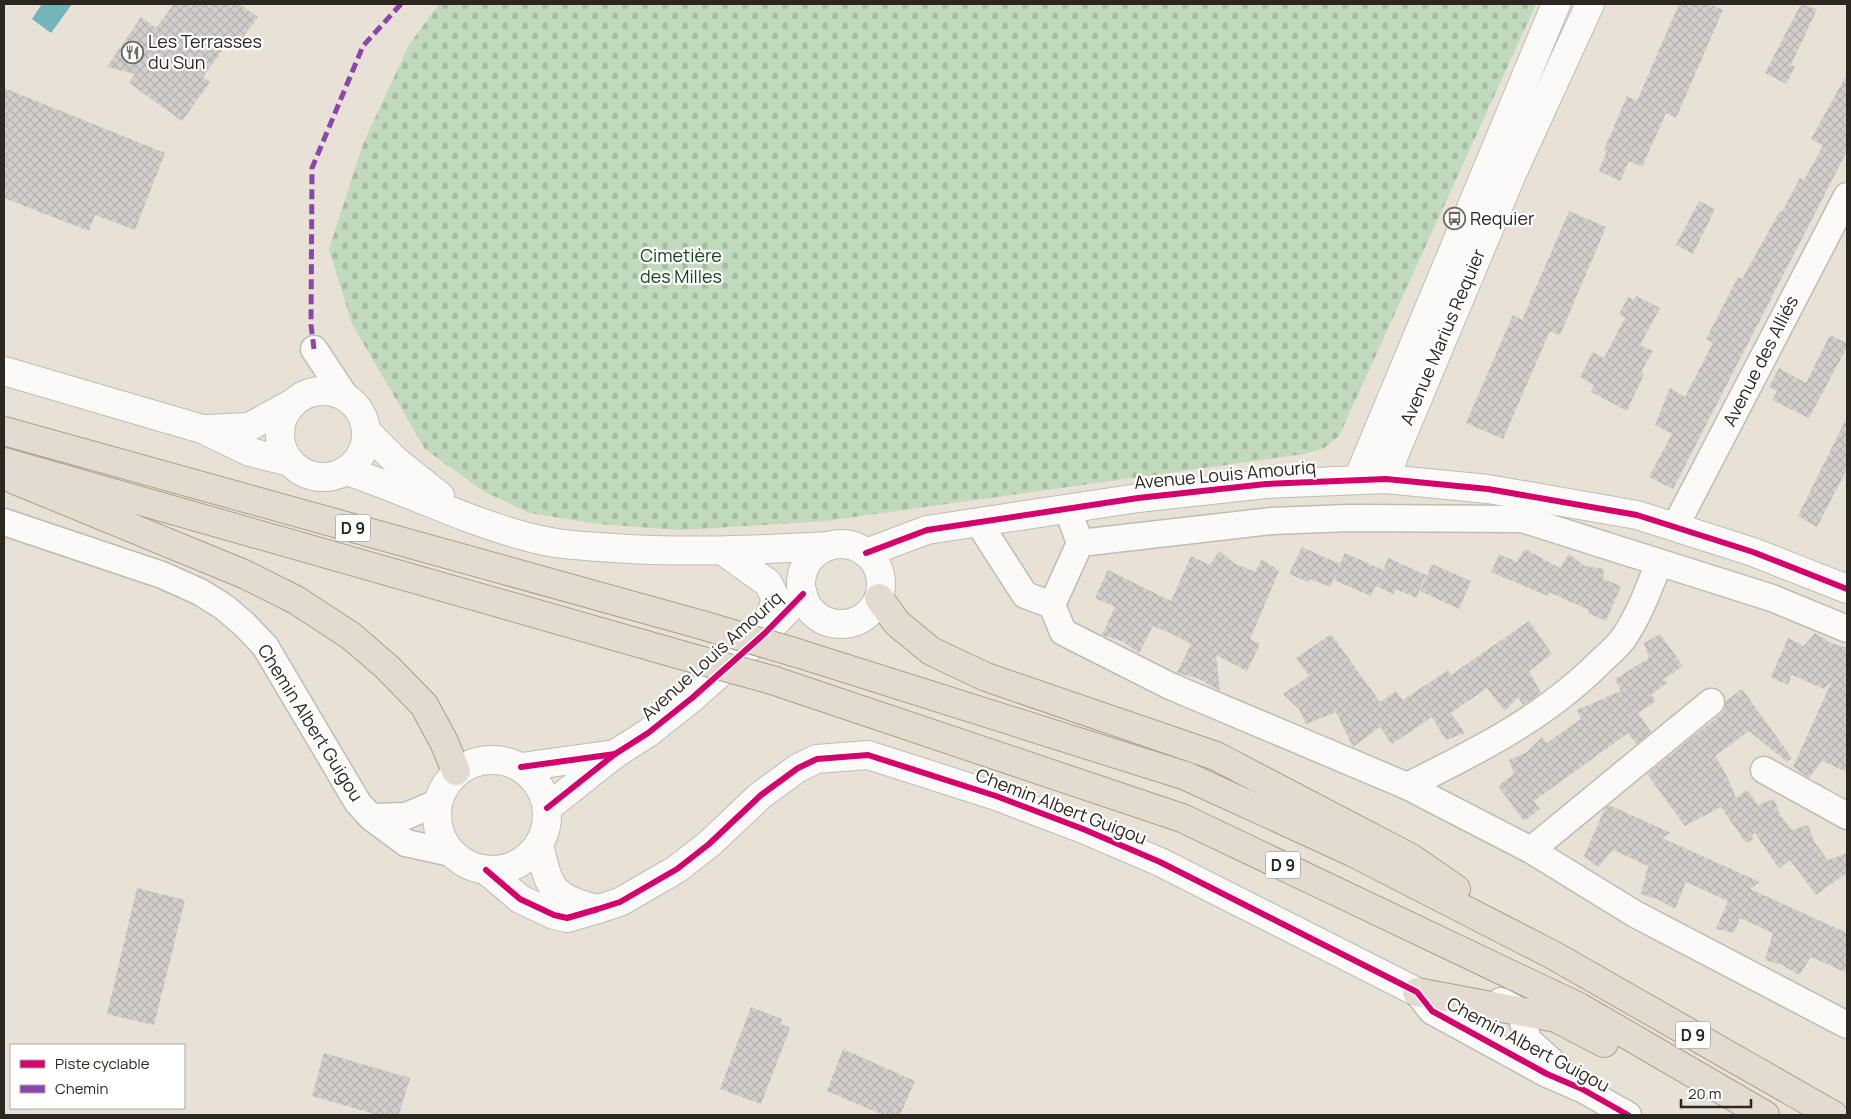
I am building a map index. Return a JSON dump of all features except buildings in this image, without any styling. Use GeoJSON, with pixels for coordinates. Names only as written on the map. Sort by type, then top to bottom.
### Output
{"type":"FeatureCollection","features":[{"type":"Feature","properties":{"kind":"highway","name":"D 9"},"geometry":{"type":"LineString","coordinates":[[4,431],[702,625],[797,653],[1186,776],[1352,852],[1553,954],[1834,1115]]}},
{"type":"Feature","properties":{"kind":"highway","name":"D 9"},"geometry":{"type":"LineString","coordinates":[[4,462],[772,680],[1182,818],[1579,1008],[1765,1115]]}},
{"type":"Feature","properties":{"kind":"highway"},"geometry":{"type":"LineString","coordinates":[[4,476],[140,534],[244,574],[296,600],[351,636],[388,667],[424,705],[444,742],[456,771]]}},
{"type":"Feature","properties":{"kind":"highway","name":"D 9"},"geometry":{"type":"LineString","coordinates":[[880,590],[897,623],[931,651],[986,677],[1216,756],[1411,858],[1553,954]]}},
{"type":"Feature","properties":{"kind":"highway"},"geometry":{"type":"LineString","coordinates":[[1405,986],[1556,1018],[1731,1115]]}},
{"type":"Feature","properties":{"kind":"street","name":"Avenue Marius Requier"},"geometry":{"type":"LineString","coordinates":[[1358,479],[1556,4]]}},
{"type":"Feature","properties":{"kind":"street","name":"Avenue Marius Requier"},"geometry":{"type":"LineString","coordinates":[[1386,479],[1394,455],[1512,174],[1590,4]]}},
{"type":"Feature","properties":{"kind":"street","name":"Avenue des Alliés"},"geometry":{"type":"LineString","coordinates":[[1675,527],[1847,196]]}},
{"type":"Feature","properties":{"kind":"street"},"geometry":{"type":"LineString","coordinates":[[293,403],[284,416],[280,432],[282,448],[290,462],[299,470],[323,478],[347,471],[362,454],[366,431],[363,417],[356,406],[345,396],[314,349],[318,391]]}},
{"type":"Feature","properties":{"kind":"street"},"geometry":{"type":"LineString","coordinates":[[4,371],[202,430],[250,452],[290,462]]}},
{"type":"Feature","properties":{"kind":"street"},"geometry":{"type":"LineString","coordinates":[[202,430],[249,427],[304,395],[318,391],[332,392],[345,396]]}},
{"type":"Feature","properties":{"kind":"street","name":"Avenue Louis Amouriq"},"geometry":{"type":"LineString","coordinates":[[366,431],[396,461],[472,519]]}},
{"type":"Feature","properties":{"kind":"street","name":"Avenue Louis Amouriq"},"geometry":{"type":"LineString","coordinates":[[347,471],[472,519],[528,537],[574,546],[650,551],[723,551],[829,546]]}},
{"type":"Feature","properties":{"kind":"street","name":"Avenue Louis Amouriq"},"geometry":{"type":"LineString","coordinates":[[866,553],[927,530],[1138,498],[1266,484],[1386,479],[1488,489],[1637,515],[1754,552],[1847,589]]}},
{"type":"Feature","properties":{"kind":"street"},"geometry":{"type":"LineString","coordinates":[[1068,510],[1080,543],[1052,605],[1063,632],[1170,686],[1408,786],[1531,850],[1635,914],[1847,1025]]}},
{"type":"Feature","properties":{"kind":"street"},"geometry":{"type":"LineString","coordinates":[[1080,543],[1272,521],[1349,518],[1522,518],[1772,598],[1847,630]]}},
{"type":"Feature","properties":{"kind":"street","name":"Chemin Albert Guigou"},"geometry":{"type":"LineString","coordinates":[[4,522],[162,576],[200,592],[224,607],[265,646],[358,803],[371,817],[406,843],[452,853]]}},
{"type":"Feature","properties":{"kind":"street"},"geometry":{"type":"LineString","coordinates":[[978,522],[1025,595],[1052,605]]}},
{"type":"Feature","properties":{"kind":"street"},"geometry":{"type":"LineString","coordinates":[[880,590],[877,566],[866,553],[848,545],[829,546],[819,551],[810,559],[804,570],[806,596],[824,620],[837,624],[850,623],[862,618],[872,609],[880,590],[927,530]]}},
{"type":"Feature","properties":{"kind":"street","name":"Avenue Louis Amouriq"},"geometry":{"type":"LineString","coordinates":[[547,808],[615,754],[648,733],[685,704],[806,596],[769,565],[723,551]]}},
{"type":"Feature","properties":{"kind":"street"},"geometry":{"type":"LineString","coordinates":[[723,551],[768,583],[776,599],[765,633]]}},
{"type":"Feature","properties":{"kind":"street"},"geometry":{"type":"LineString","coordinates":[[1408,786],[1494,743],[1553,704],[1581,681],[1625,638],[1644,602],[1659,563]]}},
{"type":"Feature","properties":{"kind":"street"},"geometry":{"type":"LineString","coordinates":[[1531,850],[1711,702]]}},
{"type":"Feature","properties":{"kind":"street","name":"Avenue Louis Amouriq"},"geometry":{"type":"LineString","coordinates":[[521,767],[615,754]]}},
{"type":"Feature","properties":{"kind":"street","name":"Chemin Albert Guigou"},"geometry":{"type":"LineString","coordinates":[[486,870],[520,899],[554,915],[567,918],[598,909],[620,902],[676,869],[709,844],[761,795],[798,768],[817,759],[868,755],[996,796],[1160,862],[1405,986],[1432,1011],[1547,1074],[1582,1089],[1628,1115]]}},
{"type":"Feature","properties":{"kind":"street"},"geometry":{"type":"LineString","coordinates":[[499,759],[521,767],[534,778],[542,792],[547,808],[547,821],[539,844],[525,859],[507,868],[486,870],[462,861],[452,853],[441,838],[436,821],[437,802],[444,785],[456,771],[477,761],[499,759]]}},
{"type":"Feature","properties":{"kind":"street"},"geometry":{"type":"LineString","coordinates":[[1764,770],[1847,816]]}},
{"type":"Feature","properties":{"kind":"street","name":"Chemin Albert Guigou"},"geometry":{"type":"LineString","coordinates":[[371,817],[406,816],[437,802]]}},
{"type":"Feature","properties":{"kind":"street"},"geometry":{"type":"LineString","coordinates":[[539,844],[547,878],[559,895],[574,904],[598,909]]}},
{"type":"Feature","properties":{"kind":"street","name":"Chemin Albert Guigou"},"geometry":{"type":"LineString","coordinates":[[1520,1011],[1528,1040],[1582,1089]]}},
{"type":"Feature","properties":{"kind":"green space","name":"Cimetière des Milles"},"geometry":{"type":"Polygon","coordinates":[[[439,4],[1536,4],[1339,436],[1324,448],[1304,454],[825,521],[681,530],[597,524],[530,513],[483,491],[425,449],[352,324],[329,249],[363,144],[409,45],[439,4]]]}},
{"type":"Feature","properties":{"kind":"water"},"geometry":{"type":"Polygon","coordinates":[[[42,4],[72,4],[51,33],[32,19],[42,4]]]}},
{"type":"Feature","properties":{"kind":"marked path"},"geometry":{"type":"LineString","coordinates":[[314,349],[311,325],[312,168],[363,46],[401,4]]}},
{"type":"Feature","properties":{"kind":"cycle path"},"geometry":{"type":"LineString","coordinates":[[866,553],[927,530],[1138,498],[1266,484],[1386,479],[1488,489],[1637,515],[1753,552],[1847,589]]}},
{"type":"Feature","properties":{"kind":"cycle path"},"geometry":{"type":"LineString","coordinates":[[547,808],[615,754],[648,733],[692,698],[765,633],[803,594]]}},
{"type":"Feature","properties":{"kind":"cycle path"},"geometry":{"type":"LineString","coordinates":[[521,767],[615,754]]}},
{"type":"Feature","properties":{"kind":"cycle path"},"geometry":{"type":"LineString","coordinates":[[486,870],[520,899],[554,915],[567,918],[598,909],[620,902],[677,869],[709,844],[761,795],[798,768],[817,759],[868,755],[996,796],[1083,829],[1160,862],[1417,992],[1432,1011],[1547,1074],[1582,1089],[1628,1115]]}},
{"type":"Feature","properties":{"kind":"place","name":"Les Terrasses du Sun"},"geometry":{"type":"Point","coordinates":[132,52]}},
{"type":"Feature","properties":{"kind":"place","name":"Requier"},"geometry":{"type":"Point","coordinates":[1454,219]}}]}
